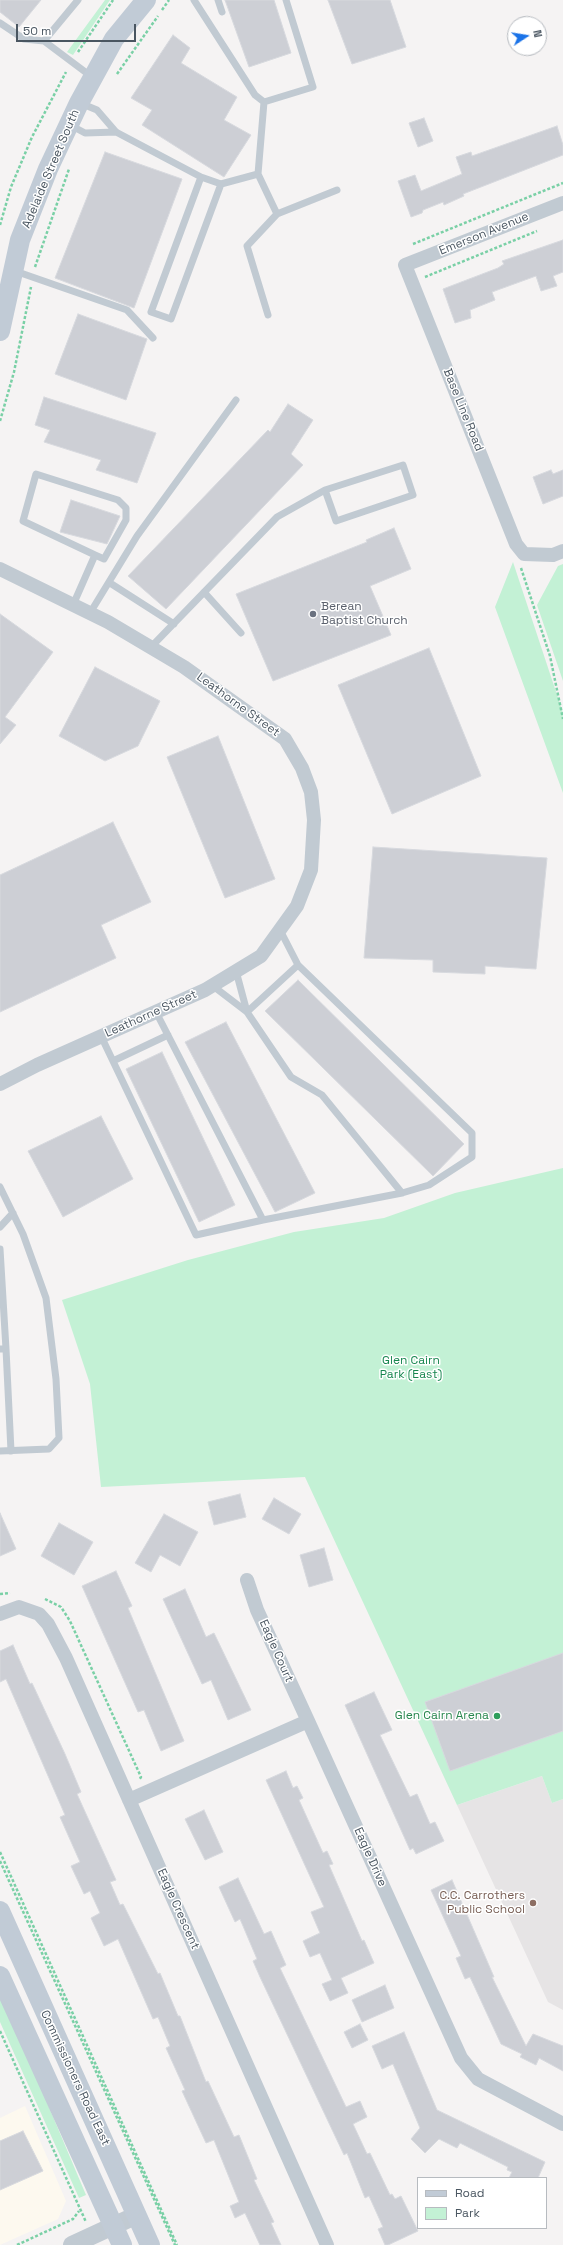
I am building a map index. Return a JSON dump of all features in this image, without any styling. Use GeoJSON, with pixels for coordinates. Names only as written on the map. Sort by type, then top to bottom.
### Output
{"type":"FeatureCollection","features":[{"type":"Feature","properties":{"kind":"main road","name":"Adelaide Street South"},"geometry":{"type":"LineString","coordinates":[[0,331],[24,274],[20,240],[48,169],[79,102],[114,39],[146,0]]}},
{"type":"Feature","properties":{"kind":"main road","name":"Commissioners Road East"},"geometry":{"type":"LineString","coordinates":[[0,1911],[150,2245]]}},
{"type":"Feature","properties":{"kind":"main road"},"geometry":{"type":"LineString","coordinates":[[0,1976],[122,2245]]}},
{"type":"Feature","properties":{"kind":"street","name":"Emerson Avenue"},"geometry":{"type":"LineString","coordinates":[[406,265],[563,203]]}},
{"type":"Feature","properties":{"kind":"street","name":"Base Line Road"},"geometry":{"type":"LineString","coordinates":[[406,265],[516,544],[524,554]]}},
{"type":"Feature","properties":{"kind":"street"},"geometry":{"type":"LineString","coordinates":[[524,554],[553,555],[563,551]]}},
{"type":"Feature","properties":{"kind":"street","name":"Leathorne Street"},"geometry":{"type":"LineString","coordinates":[[0,569],[73,605],[151,647],[184,667],[286,739],[302,768],[311,792],[314,820],[311,870],[297,906],[261,956],[212,986],[37,1065],[0,1084]]}},
{"type":"Feature","properties":{"kind":"street","name":"Eagle Court"},"geometry":{"type":"LineString","coordinates":[[247,1580],[257,1610],[308,1721]]}},
{"type":"Feature","properties":{"kind":"street","name":"Eagle Crescent"},"geometry":{"type":"LineString","coordinates":[[0,1614],[19,1607],[39,1614],[48,1624],[66,1658],[327,2245]]}},
{"type":"Feature","properties":{"kind":"street"},"geometry":{"type":"LineString","coordinates":[[129,1800],[308,1721]]}},
{"type":"Feature","properties":{"kind":"street","name":"Eagle Drive"},"geometry":{"type":"LineString","coordinates":[[308,1721],[461,2058],[478,2079],[563,2124]]}},
{"type":"Feature","properties":{"kind":"street"},"geometry":{"type":"LineString","coordinates":[[72,2245],[137,2215]]}},
{"type":"Feature","properties":{"kind":"lane"},"geometry":{"type":"LineString","coordinates":[[44,41],[78,0]]}},
{"type":"Feature","properties":{"kind":"lane"},"geometry":{"type":"LineString","coordinates":[[194,0],[254,95],[264,102]]}},
{"type":"Feature","properties":{"kind":"lane"},"geometry":{"type":"LineString","coordinates":[[218,0],[222,12]]}},
{"type":"Feature","properties":{"kind":"lane"},"geometry":{"type":"LineString","coordinates":[[264,102],[313,87],[286,0]]}},
{"type":"Feature","properties":{"kind":"lane"},"geometry":{"type":"LineString","coordinates":[[0,23],[24,39],[44,41],[93,78]]}},
{"type":"Feature","properties":{"kind":"lane"},"geometry":{"type":"LineString","coordinates":[[79,102],[97,110],[116,132],[201,177],[221,184],[258,174]]}},
{"type":"Feature","properties":{"kind":"lane"},"geometry":{"type":"LineString","coordinates":[[264,102],[258,174],[277,214]]}},
{"type":"Feature","properties":{"kind":"lane"},"geometry":{"type":"LineString","coordinates":[[69,124],[85,133],[116,132]]}},
{"type":"Feature","properties":{"kind":"lane"},"geometry":{"type":"LineString","coordinates":[[201,177],[151,312],[171,319],[221,184]]}},
{"type":"Feature","properties":{"kind":"lane"},"geometry":{"type":"LineString","coordinates":[[268,315],[247,246],[277,214],[338,190]]}},
{"type":"Feature","properties":{"kind":"lane"},"geometry":{"type":"LineString","coordinates":[[24,274],[127,310],[153,338]]}},
{"type":"Feature","properties":{"kind":"lane"},"geometry":{"type":"LineString","coordinates":[[90,614],[138,536],[236,400]]}},
{"type":"Feature","properties":{"kind":"lane"},"geometry":{"type":"LineString","coordinates":[[151,647],[277,517],[325,490],[403,465],[413,495],[336,521],[325,490]]}},
{"type":"Feature","properties":{"kind":"lane"},"geometry":{"type":"LineString","coordinates":[[36,474],[118,500],[126,508],[126,520],[104,559],[95,555],[23,521],[36,474]]}},
{"type":"Feature","properties":{"kind":"lane"},"geometry":{"type":"LineString","coordinates":[[73,605],[95,555]]}},
{"type":"Feature","properties":{"kind":"lane"},"geometry":{"type":"LineString","coordinates":[[110,583],[174,624]]}},
{"type":"Feature","properties":{"kind":"lane"},"geometry":{"type":"LineString","coordinates":[[204,592],[241,633]]}},
{"type":"Feature","properties":{"kind":"lane"},"geometry":{"type":"LineString","coordinates":[[101,1036],[196,1235],[429,1185],[472,1157],[472,1132],[298,965],[280,930]]}},
{"type":"Feature","properties":{"kind":"lane"},"geometry":{"type":"LineString","coordinates":[[247,1012],[298,965]]}},
{"type":"Feature","properties":{"kind":"lane"},"geometry":{"type":"LineString","coordinates":[[236,971],[247,1012],[291,1077],[322,1095],[402,1192]]}},
{"type":"Feature","properties":{"kind":"lane"},"geometry":{"type":"LineString","coordinates":[[212,986],[247,1012]]}},
{"type":"Feature","properties":{"kind":"lane"},"geometry":{"type":"LineString","coordinates":[[156,1012],[263,1220]]}},
{"type":"Feature","properties":{"kind":"lane"},"geometry":{"type":"LineString","coordinates":[[112,1061],[168,1035]]}},
{"type":"Feature","properties":{"kind":"lane"},"geometry":{"type":"LineString","coordinates":[[0,1187],[24,1234],[46,1298],[56,1379],[59,1438],[49,1449],[0,1451]]}},
{"type":"Feature","properties":{"kind":"lane"},"geometry":{"type":"LineString","coordinates":[[0,1228],[13,1213]]}},
{"type":"Feature","properties":{"kind":"lane"},"geometry":{"type":"LineString","coordinates":[[0,1249],[3,1349],[11,1450]]}},
{"type":"Feature","properties":{"kind":"path"},"geometry":{"type":"LineString","coordinates":[[0,225],[11,187],[32,138],[72,62],[113,0]]}},
{"type":"Feature","properties":{"kind":"path"},"geometry":{"type":"LineString","coordinates":[[113,80],[169,0]]}},
{"type":"Feature","properties":{"kind":"path"},"geometry":{"type":"LineString","coordinates":[[0,421],[14,372],[24,274],[36,261],[70,166]]}},
{"type":"Feature","properties":{"kind":"path"},"geometry":{"type":"LineString","coordinates":[[413,244],[563,183]]}},
{"type":"Feature","properties":{"kind":"path"},"geometry":{"type":"LineString","coordinates":[[424,277],[541,229]]}},
{"type":"Feature","properties":{"kind":"path"},"geometry":{"type":"LineString","coordinates":[[524,554],[521,568],[550,656],[563,719]]}},
{"type":"Feature","properties":{"kind":"path"},"geometry":{"type":"LineString","coordinates":[[0,1852],[176,2245]]}},
{"type":"Feature","properties":{"kind":"path"},"geometry":{"type":"LineString","coordinates":[[0,1861],[176,2245]]}},
{"type":"Feature","properties":{"kind":"path"},"geometry":{"type":"LineString","coordinates":[[0,2031],[92,2236]]}},
{"type":"Feature","properties":{"kind":"path"},"geometry":{"type":"LineString","coordinates":[[17,2245],[73,2220],[79,2211]]}},
{"type":"Feature","properties":{"kind":"shaded area","name":"C.C. Carrothers Public School"},"geometry":{"type":"Polygon","coordinates":[[[542,1776],[552,1803],[563,1799],[563,2010],[548,2002],[457,1805],[542,1776]]]}},
{"type":"Feature","properties":{"kind":"shaded area"},"geometry":{"type":"Polygon","coordinates":[[[25,2106],[66,2201],[58,2219],[0,2245],[0,2118],[25,2106]]]}},
{"type":"Feature","properties":{"kind":"green space"},"geometry":{"type":"Polygon","coordinates":[[[105,0],[110,0],[73,55],[67,52],[105,0]]]}},
{"type":"Feature","properties":{"kind":"green space"},"geometry":{"type":"Polygon","coordinates":[[[513,562],[563,713],[563,793],[495,607],[513,562]]]}},
{"type":"Feature","properties":{"kind":"green space"},"geometry":{"type":"Polygon","coordinates":[[[563,564],[563,681],[537,605],[558,566],[563,564]]]}},
{"type":"Feature","properties":{"kind":"green space","name":"Glen Cairn Park (East)"},"geometry":{"type":"Polygon","coordinates":[[[563,1168],[563,1799],[552,1803],[542,1776],[457,1805],[305,1477],[101,1487],[90,1384],[62,1300],[188,1260],[294,1232],[384,1218],[455,1193],[563,1168]]]}},
{"type":"Feature","properties":{"kind":"green space"},"geometry":{"type":"Polygon","coordinates":[[[0,1991],[86,2195],[79,2198],[0,2022],[0,1991]]]}},
{"type":"Feature","properties":{"kind":"building"},"geometry":{"type":"Polygon","coordinates":[[[0,0],[41,0],[19,27],[0,12],[0,0]]]}},
{"type":"Feature","properties":{"kind":"building"},"geometry":{"type":"Polygon","coordinates":[[[225,0],[274,0],[291,53],[249,67],[225,0]]]}},
{"type":"Feature","properties":{"kind":"building"},"geometry":{"type":"Polygon","coordinates":[[[328,0],[390,0],[406,47],[352,64],[328,0]]]}},
{"type":"Feature","properties":{"kind":"building"},"geometry":{"type":"Polygon","coordinates":[[[173,35],[190,48],[181,63],[237,97],[224,120],[251,135],[224,177],[142,125],[152,110],[131,98],[173,35]]]}},
{"type":"Feature","properties":{"kind":"building"},"geometry":{"type":"Polygon","coordinates":[[[424,118],[433,141],[418,147],[409,123],[424,118]]]}},
{"type":"Feature","properties":{"kind":"building"},"geometry":{"type":"Polygon","coordinates":[[[557,126],[563,145],[563,155],[463,194],[464,196],[444,205],[443,202],[423,210],[422,213],[411,217],[398,181],[415,175],[421,191],[462,174],[456,157],[471,152],[472,156],[557,126]]]}},
{"type":"Feature","properties":{"kind":"building"},"geometry":{"type":"Polygon","coordinates":[[[105,152],[182,179],[134,308],[55,278],[105,152]]]}},
{"type":"Feature","properties":{"kind":"building"},"geometry":{"type":"Polygon","coordinates":[[[563,240],[563,272],[553,276],[557,286],[541,291],[536,276],[492,292],[495,300],[470,310],[471,318],[455,323],[443,289],[498,268],[504,264],[502,261],[563,240]]]}},
{"type":"Feature","properties":{"kind":"building"},"geometry":{"type":"Polygon","coordinates":[[[78,314],[147,339],[126,400],[55,374],[78,314]]]}},
{"type":"Feature","properties":{"kind":"building"},"geometry":{"type":"Polygon","coordinates":[[[44,397],[156,433],[137,483],[96,470],[101,460],[44,442],[50,430],[35,425],[44,397]]]}},
{"type":"Feature","properties":{"kind":"building"},"geometry":{"type":"Polygon","coordinates":[[[288,404],[313,420],[291,454],[303,465],[166,609],[128,576],[268,430],[270,432],[288,404]]]}},
{"type":"Feature","properties":{"kind":"building"},"geometry":{"type":"Polygon","coordinates":[[[551,470],[553,474],[563,470],[563,496],[543,504],[533,477],[551,470]]]}},
{"type":"Feature","properties":{"kind":"building"},"geometry":{"type":"Polygon","coordinates":[[[71,500],[120,516],[107,544],[60,532],[71,500]]]}},
{"type":"Feature","properties":{"kind":"building","name":"Berean Baptist Church"},"geometry":{"type":"Polygon","coordinates":[[[394,528],[411,569],[370,586],[391,635],[273,681],[236,594],[367,542],[366,540],[394,528]]]}},
{"type":"Feature","properties":{"kind":"building"},"geometry":{"type":"Polygon","coordinates":[[[0,614],[53,652],[5,717],[16,725],[0,744],[0,614]]]}},
{"type":"Feature","properties":{"kind":"building"},"geometry":{"type":"Polygon","coordinates":[[[429,648],[481,776],[392,814],[338,685],[429,648]]]}},
{"type":"Feature","properties":{"kind":"building"},"geometry":{"type":"Polygon","coordinates":[[[95,667],[160,701],[138,746],[105,761],[59,736],[95,667]]]}},
{"type":"Feature","properties":{"kind":"building"},"geometry":{"type":"Polygon","coordinates":[[[218,736],[275,879],[225,898],[167,757],[218,736]]]}},
{"type":"Feature","properties":{"kind":"building"},"geometry":{"type":"Polygon","coordinates":[[[113,822],[151,902],[101,925],[116,958],[0,1012],[0,875],[113,822]]]}},
{"type":"Feature","properties":{"kind":"building"},"geometry":{"type":"Polygon","coordinates":[[[373,847],[547,858],[536,969],[485,966],[485,974],[433,972],[433,960],[364,958],[373,847]]]}},
{"type":"Feature","properties":{"kind":"building"},"geometry":{"type":"Polygon","coordinates":[[[298,980],[464,1144],[433,1176],[265,1011],[298,980]]]}},
{"type":"Feature","properties":{"kind":"building"},"geometry":{"type":"Polygon","coordinates":[[[226,1022],[315,1193],[275,1212],[185,1042],[226,1022]]]}},
{"type":"Feature","properties":{"kind":"building"},"geometry":{"type":"Polygon","coordinates":[[[162,1052],[235,1205],[199,1222],[126,1069],[162,1052]]]}},
{"type":"Feature","properties":{"kind":"building"},"geometry":{"type":"Polygon","coordinates":[[[101,1116],[133,1179],[63,1217],[28,1151],[101,1116]]]}},
{"type":"Feature","properties":{"kind":"building"},"geometry":{"type":"Polygon","coordinates":[[[240,1494],[246,1517],[214,1525],[208,1502],[240,1494]]]}},
{"type":"Feature","properties":{"kind":"building"},"geometry":{"type":"Polygon","coordinates":[[[274,1498],[301,1514],[289,1534],[262,1519],[274,1498]]]}},
{"type":"Feature","properties":{"kind":"building"},"geometry":{"type":"Polygon","coordinates":[[[0,1513],[16,1549],[0,1556],[0,1513]]]}},
{"type":"Feature","properties":{"kind":"building"},"geometry":{"type":"Polygon","coordinates":[[[164,1514],[198,1532],[180,1566],[160,1555],[151,1572],[135,1563],[164,1514]]]}},
{"type":"Feature","properties":{"kind":"building"},"geometry":{"type":"Polygon","coordinates":[[[59,1523],[93,1542],[74,1575],[41,1556],[59,1523]]]}},
{"type":"Feature","properties":{"kind":"building"},"geometry":{"type":"Polygon","coordinates":[[[324,1548],[333,1580],[309,1587],[300,1555],[324,1548]]]}},
{"type":"Feature","properties":{"kind":"building"},"geometry":{"type":"Polygon","coordinates":[[[116,1571],[132,1606],[128,1608],[184,1741],[161,1751],[144,1710],[138,1712],[82,1586],[116,1571]]]}},
{"type":"Feature","properties":{"kind":"building"},"geometry":{"type":"Polygon","coordinates":[[[185,1589],[206,1637],[214,1633],[251,1710],[228,1720],[211,1680],[202,1684],[163,1599],[185,1589]]]}},
{"type":"Feature","properties":{"kind":"building"},"geometry":{"type":"Polygon","coordinates":[[[13,1645],[30,1684],[32,1683],[65,1754],[81,1792],[77,1794],[116,1880],[110,1882],[120,1905],[123,1904],[158,1974],[160,1973],[178,2016],[180,2016],[206,2082],[208,2081],[234,2137],[239,2135],[257,2179],[254,2180],[274,2222],[271,2223],[281,2245],[260,2245],[245,2213],[235,2218],[230,2206],[239,2202],[214,2140],[206,2143],[182,2091],[185,2090],[166,2048],[170,2046],[158,2017],[153,2019],[118,1939],[104,1946],[91,1918],[100,1913],[90,1891],[84,1894],[71,1866],[80,1862],[60,1817],[65,1815],[6,1679],[0,1682],[0,1651],[13,1645]]]}},
{"type":"Feature","properties":{"kind":"building","name":"Glen Cairn Arena"},"geometry":{"type":"Polygon","coordinates":[[[563,1653],[563,1731],[450,1771],[425,1702],[563,1653]]]}},
{"type":"Feature","properties":{"kind":"building"},"geometry":{"type":"Polygon","coordinates":[[[374,1692],[392,1730],[380,1735],[410,1797],[417,1794],[430,1824],[435,1822],[444,1841],[416,1854],[413,1848],[410,1850],[345,1705],[374,1692]]]}},
{"type":"Feature","properties":{"kind":"building"},"geometry":{"type":"Polygon","coordinates":[[[286,1771],[293,1788],[297,1786],[303,1798],[299,1800],[323,1853],[327,1851],[333,1864],[329,1865],[362,1941],[364,1940],[374,1963],[341,1978],[348,1993],[330,2001],[322,1984],[332,1980],[320,1953],[310,1957],[303,1941],[320,1933],[311,1912],[324,1907],[266,1780],[286,1771]]]}},
{"type":"Feature","properties":{"kind":"building"},"geometry":{"type":"Polygon","coordinates":[[[204,1810],[223,1852],[205,1860],[185,1819],[204,1810]]]}},
{"type":"Feature","properties":{"kind":"building"},"geometry":{"type":"Polygon","coordinates":[[[238,1878],[264,1934],[271,1931],[286,1965],[280,1968],[346,2107],[360,2101],[367,2117],[353,2124],[367,2154],[370,2153],[390,2195],[392,2194],[395,2199],[401,2196],[418,2231],[385,2245],[378,2229],[383,2227],[369,2196],[365,2198],[347,2153],[344,2155],[260,1977],[253,1961],[257,1959],[240,1919],[235,1922],[219,1887],[238,1878]]]}},
{"type":"Feature","properties":{"kind":"building"},"geometry":{"type":"Polygon","coordinates":[[[452,1880],[494,1977],[492,1977],[526,2046],[533,2034],[563,2046],[563,2071],[539,2058],[536,2065],[520,2057],[522,2054],[501,2044],[470,1977],[465,1979],[456,1958],[461,1956],[431,1890],[452,1880]]]}},
{"type":"Feature","properties":{"kind":"building"},"geometry":{"type":"Polygon","coordinates":[[[385,1985],[394,2008],[362,2022],[352,2000],[385,1985]]]}},
{"type":"Feature","properties":{"kind":"building"},"geometry":{"type":"Polygon","coordinates":[[[360,2024],[368,2040],[352,2048],[344,2032],[360,2024]]]}},
{"type":"Feature","properties":{"kind":"building"},"geometry":{"type":"Polygon","coordinates":[[[404,2032],[437,2110],[545,2162],[538,2177],[510,2177],[512,2172],[507,2170],[508,2167],[460,2143],[457,2148],[439,2139],[425,2153],[411,2139],[420,2128],[393,2064],[382,2069],[372,2046],[404,2032]]]}},
{"type":"Feature","properties":{"kind":"building"},"geometry":{"type":"Polygon","coordinates":[[[23,2131],[43,2171],[0,2190],[0,2141],[23,2131]]]}},
{"type":"Feature","properties":{"kind":"place","name":"Berean Baptist Church"},"geometry":{"type":"Point","coordinates":[313,614]}},
{"type":"Feature","properties":{"kind":"place","name":"Glen Cairn Arena"},"geometry":{"type":"Point","coordinates":[497,1716]}},
{"type":"Feature","properties":{"kind":"place","name":"C.C. Carrothers Public School"},"geometry":{"type":"Point","coordinates":[533,1903]}}]}
